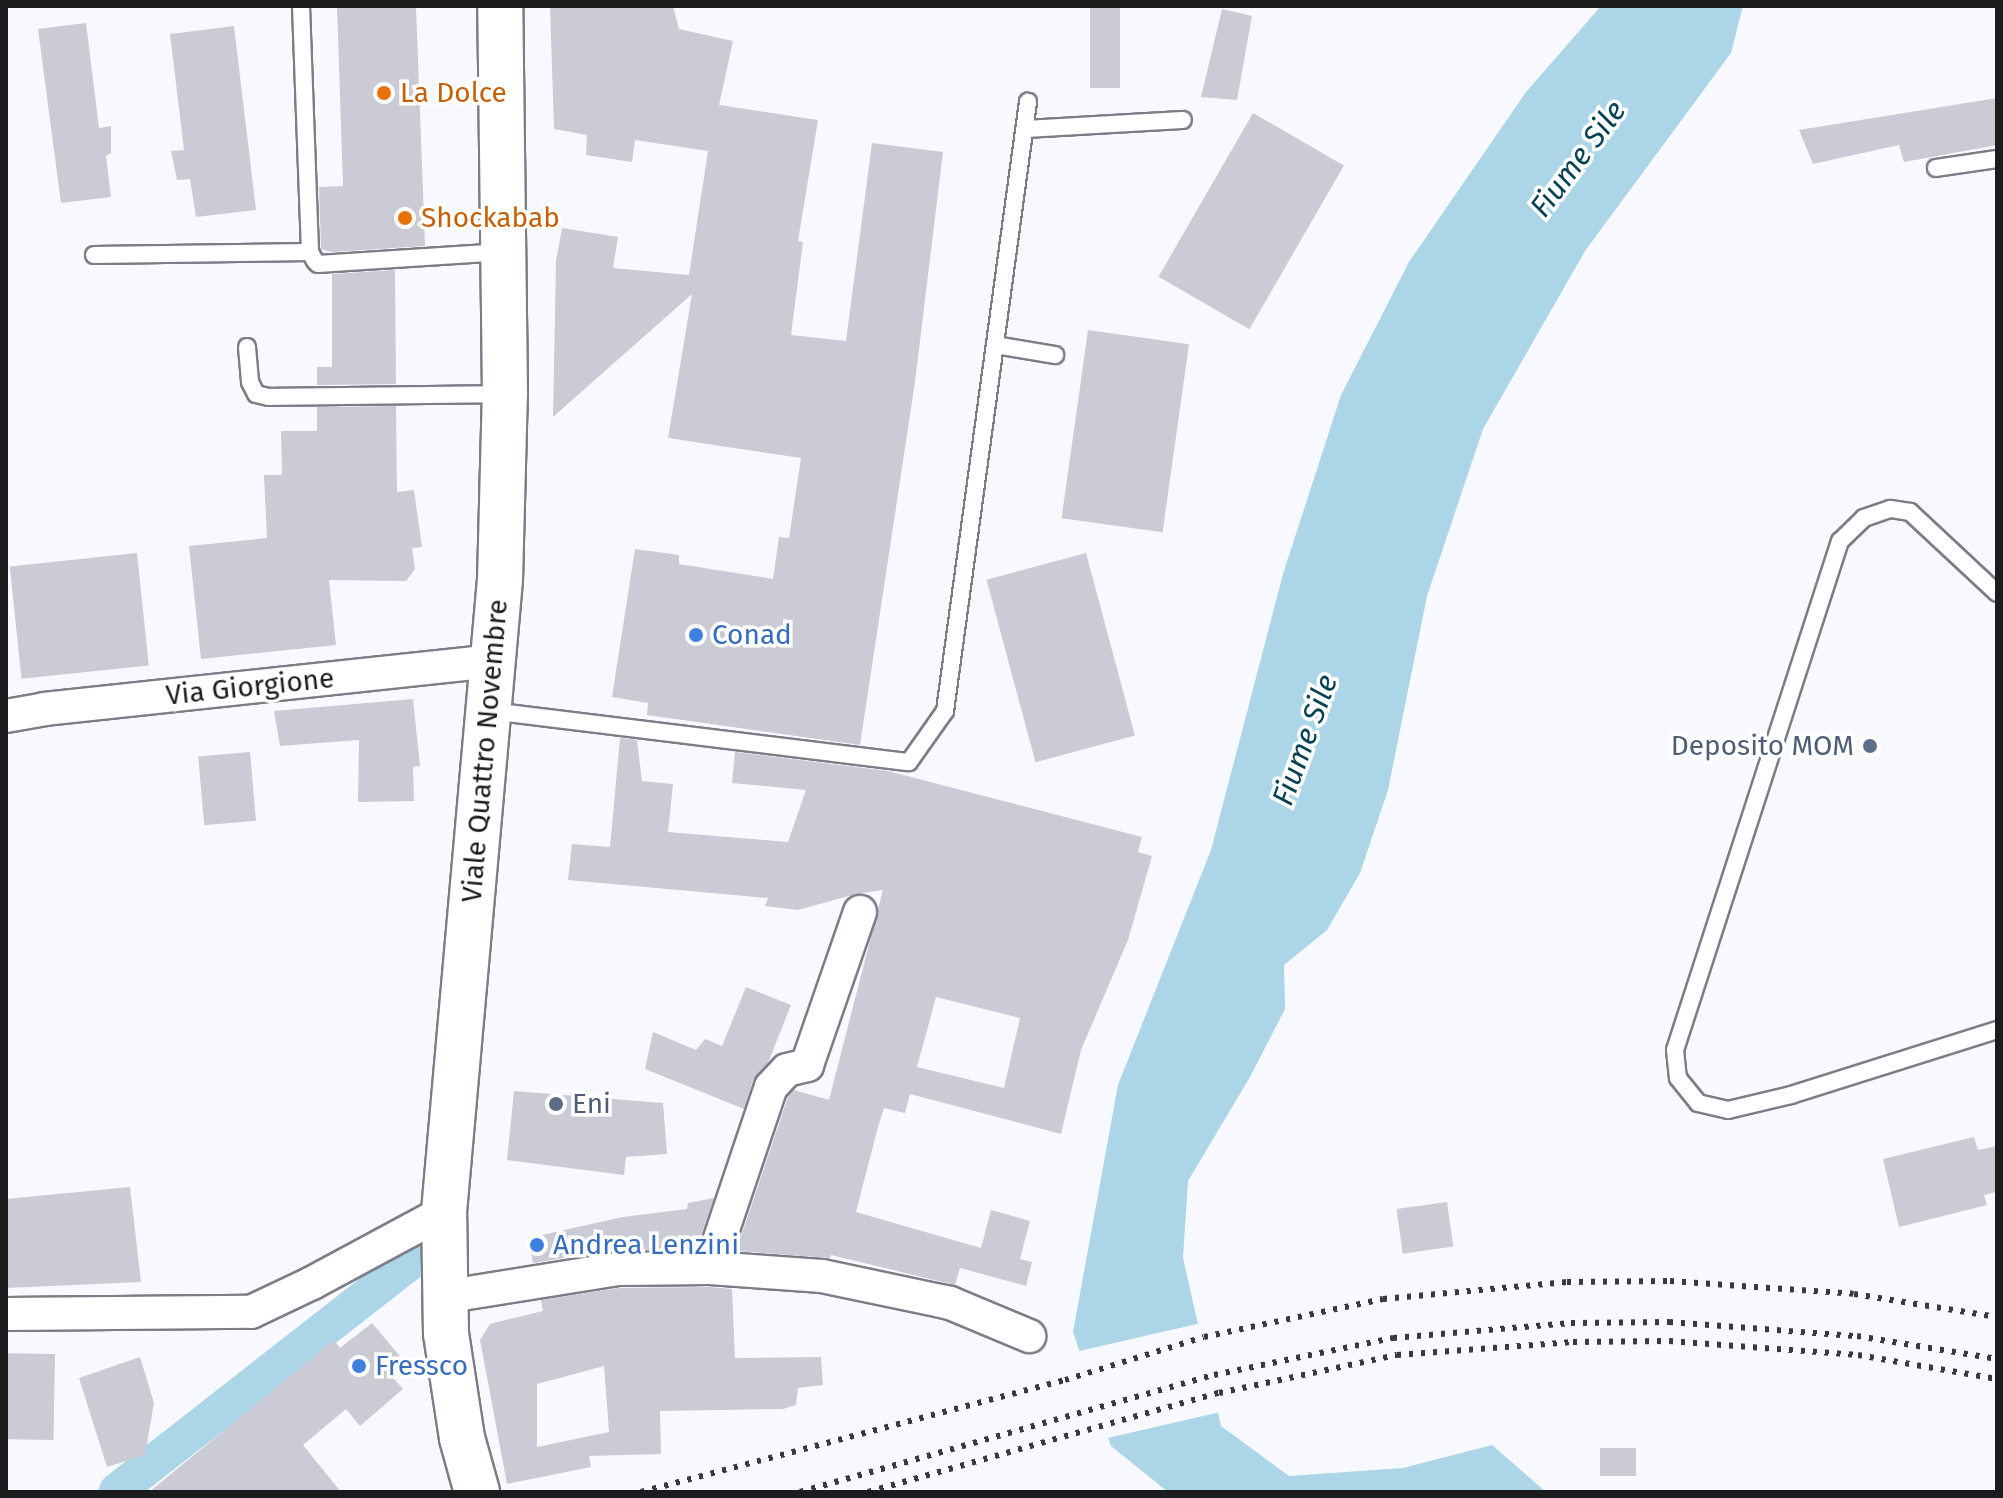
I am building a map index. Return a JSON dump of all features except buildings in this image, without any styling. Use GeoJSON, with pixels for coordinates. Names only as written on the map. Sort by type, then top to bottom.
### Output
{"type":"FeatureCollection","features":[{"type":"Feature","properties":{"kind":"main road","name":"Viale Quattro Novembre"},"geometry":{"type":"LineString","coordinates":[[477,1492],[453,1388],[443,1297],[444,1212],[494,661],[505,394],[500,6]]}},
{"type":"Feature","properties":{"kind":"street","name":"Via Giorgione"},"geometry":{"type":"LineString","coordinates":[[6,716],[44,709],[494,661]]}},
{"type":"Feature","properties":{"kind":"street"},"geometry":{"type":"LineString","coordinates":[[710,1268],[771,1087],[787,1070],[807,1065],[860,912]]}},
{"type":"Feature","properties":{"kind":"street"},"geometry":{"type":"LineString","coordinates":[[6,1314],[251,1312],[444,1212]]}},
{"type":"Feature","properties":{"kind":"street"},"geometry":{"type":"LineString","coordinates":[[443,1297],[617,1269],[710,1268],[822,1276],[950,1303],[1029,1336]]}},
{"type":"Feature","properties":{"kind":"lane"},"geometry":{"type":"LineString","coordinates":[[301,6],[310,252],[318,264],[503,252]]}},
{"type":"Feature","properties":{"kind":"lane"},"geometry":{"type":"LineString","coordinates":[[490,711],[909,762],[945,711],[1028,102]]}},
{"type":"Feature","properties":{"kind":"lane"},"geometry":{"type":"LineString","coordinates":[[1025,129],[1183,120]]}},
{"type":"Feature","properties":{"kind":"lane"},"geometry":{"type":"LineString","coordinates":[[1936,168],[1997,159]]}},
{"type":"Feature","properties":{"kind":"lane"},"geometry":{"type":"LineString","coordinates":[[94,255],[310,252]]}},
{"type":"Feature","properties":{"kind":"lane"},"geometry":{"type":"LineString","coordinates":[[995,345],[1055,355]]}},
{"type":"Feature","properties":{"kind":"lane"},"geometry":{"type":"LineString","coordinates":[[247,347],[250,382],[256,394],[269,397],[505,394]]}},
{"type":"Feature","properties":{"kind":"lane"},"geometry":{"type":"LineString","coordinates":[[1997,593],[1910,512],[1890,509],[1864,518],[1840,541],[1675,1050],[1678,1078],[1698,1103],[1728,1110],[1791,1095],[1997,1030]]}},
{"type":"Feature","properties":{"kind":"water","name":"Fiume Sile"},"geometry":{"type":"Polygon","coordinates":[[[1601,6],[1743,6],[1731,53],[1585,251],[1483,429],[1427,596],[1388,790],[1360,873],[1327,930],[1284,965],[1285,1009],[1250,1077],[1188,1181],[1183,1258],[1221,1426],[1289,1476],[1403,1468],[1492,1445],[1546,1492],[1168,1492],[1111,1446],[1073,1332],[1118,1085],[1211,850],[1283,574],[1341,395],[1409,262],[1526,92],[1601,6]]]}},
{"type":"Feature","properties":{"kind":"pier"},"geometry":{"type":"Polygon","coordinates":[[[1201,1323],[1221,1412],[1097,1440],[1076,1352],[1201,1323]]]}},
{"type":"Feature","properties":{"kind":"waterway"},"geometry":{"type":"LineString","coordinates":[[117,1491],[410,1262]]}},
{"type":"Feature","properties":{"kind":"railway"},"geometry":{"type":"LineString","coordinates":[[641,1492],[1065,1380],[1204,1337],[1383,1299],[1567,1282],[1670,1281],[1854,1294],[1997,1317]]}},
{"type":"Feature","properties":{"kind":"railway"},"geometry":{"type":"LineString","coordinates":[[800,1492],[1214,1375],[1393,1338],[1571,1323],[1669,1322],[1857,1336],[1997,1359]]}},
{"type":"Feature","properties":{"kind":"railway"},"geometry":{"type":"LineString","coordinates":[[868,1492],[1219,1393],[1397,1355],[1573,1342],[1669,1341],[1858,1355],[1997,1379]]}},
{"type":"Feature","properties":{"kind":"place","name":"La Dolce"},"geometry":{"type":"Point","coordinates":[384,93]}},
{"type":"Feature","properties":{"kind":"place","name":"Shockabab"},"geometry":{"type":"Point","coordinates":[405,218]}},
{"type":"Feature","properties":{"kind":"place","name":"Conad"},"geometry":{"type":"Point","coordinates":[696,635]}},
{"type":"Feature","properties":{"kind":"place","name":"Deposito MOM"},"geometry":{"type":"Point","coordinates":[1870,746]}},
{"type":"Feature","properties":{"kind":"place","name":"Eni"},"geometry":{"type":"Point","coordinates":[556,1104]}},
{"type":"Feature","properties":{"kind":"place","name":"Andrea Lenzini"},"geometry":{"type":"Point","coordinates":[537,1245]}},
{"type":"Feature","properties":{"kind":"place","name":"Fressco"},"geometry":{"type":"Point","coordinates":[359,1366]}}]}
